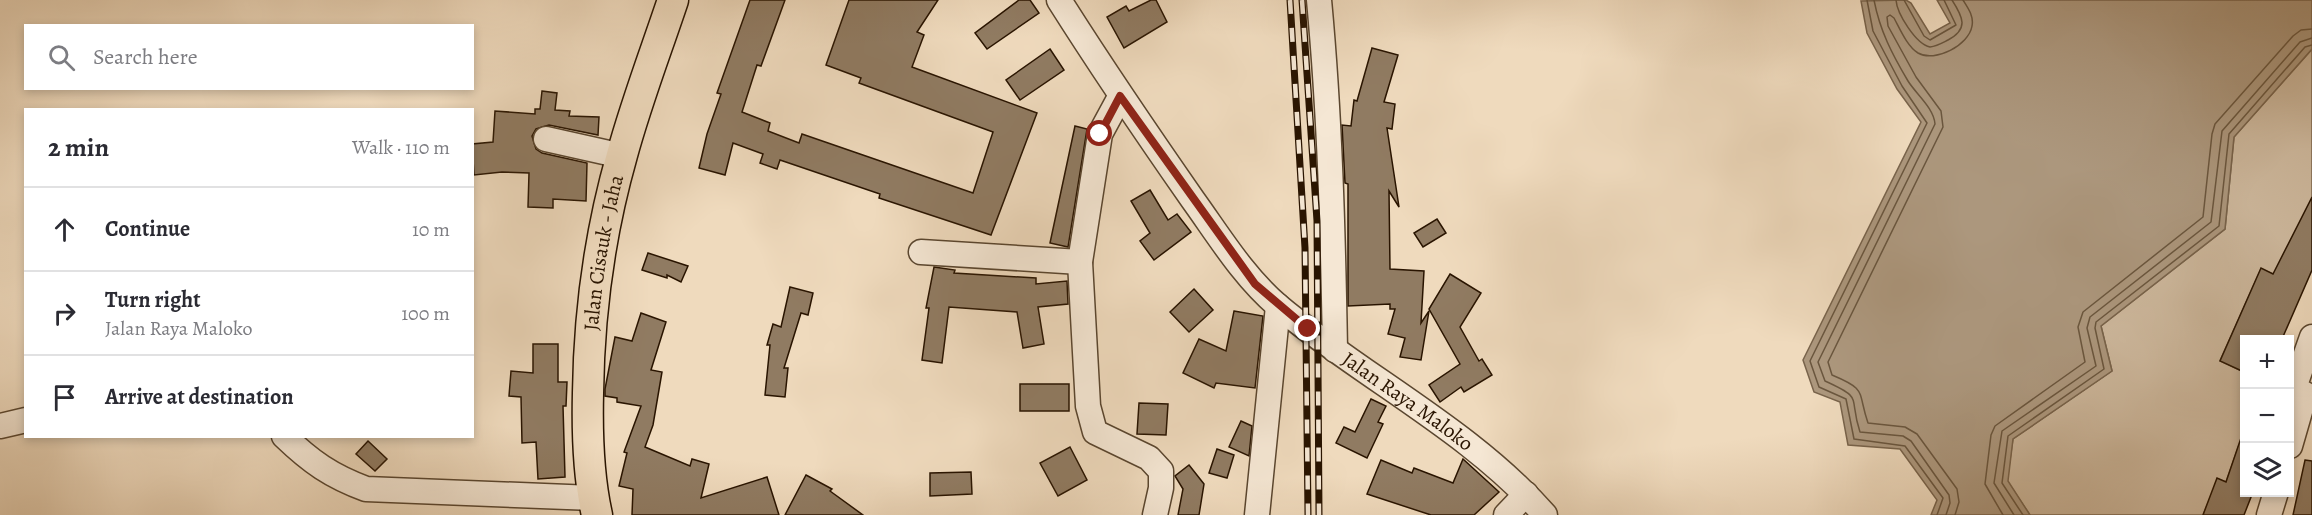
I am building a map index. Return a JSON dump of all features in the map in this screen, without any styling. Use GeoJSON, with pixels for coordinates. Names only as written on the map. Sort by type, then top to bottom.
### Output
{"type":"FeatureCollection","features":[{"type":"Feature","properties":{"kind":"main road","name":"Jalan Cisauk - Jaha"},"geometry":{"type":"LineString","coordinates":[[595,506],[587,432],[592,315],[602,245],[622,156],[673,0]]}},
{"type":"Feature","properties":{"kind":"street","name":"Jalan Raya Maloko"},"geometry":{"type":"LineString","coordinates":[[1059,0],[1120,96],[1255,284],[1278,306],[1335,350],[1486,458],[1526,494],[1545,515]]}},
{"type":"Feature","properties":{"kind":"street"},"geometry":{"type":"LineString","coordinates":[[1319,0],[1332,170],[1335,350]]}},
{"type":"Feature","properties":{"kind":"street"},"geometry":{"type":"LineString","coordinates":[[1120,96],[1100,134],[1080,262],[1089,419],[1095,432],[1149,459],[1161,471],[1161,488],[1155,515]]}},
{"type":"Feature","properties":{"kind":"street"},"geometry":{"type":"LineString","coordinates":[[546,140],[622,156]]}},
{"type":"Feature","properties":{"kind":"street"},"geometry":{"type":"LineString","coordinates":[[921,252],[1080,262]]}},
{"type":"Feature","properties":{"kind":"street"},"geometry":{"type":"LineString","coordinates":[[1257,515],[1278,306]]}},
{"type":"Feature","properties":{"kind":"street"},"geometry":{"type":"LineString","coordinates":[[2290,443],[2308,396],[2294,388],[2312,338]]}},
{"type":"Feature","properties":{"kind":"street"},"geometry":{"type":"LineString","coordinates":[[0,426],[24,420]]}},
{"type":"Feature","properties":{"kind":"street"},"geometry":{"type":"LineString","coordinates":[[286,438],[317,466],[341,480],[366,489],[595,506]]}},
{"type":"Feature","properties":{"kind":"street"},"geometry":{"type":"LineString","coordinates":[[1506,515],[1526,494]]}},
{"type":"Feature","properties":{"kind":"street"},"geometry":{"type":"LineString","coordinates":[[2269,515],[2274,497]]}},
{"type":"Feature","properties":{"kind":"shaded area"},"geometry":{"type":"Polygon","coordinates":[[[2312,49],[2312,212],[2285,279],[2261,269],[2220,361],[2240,370],[2240,445],[2226,482],[2218,479],[2203,515],[2030,515],[2007,481],[2013,439],[2112,371],[2101,326],[2225,229],[2234,137],[2312,49]]]}},
{"type":"Feature","properties":{"kind":"water"},"geometry":{"type":"Polygon","coordinates":[[[1906,0],[1911,3],[1930,34],[1950,23],[1937,0],[2312,0],[2312,49],[2234,137],[2225,229],[2101,326],[2112,371],[2013,439],[2008,481],[2030,515],[1931,515],[1937,500],[1900,449],[1848,445],[1840,402],[1814,392],[1803,360],[1921,122],[1897,89],[1867,33],[1861,1],[1906,0]]]}},
{"type":"Feature","properties":{"kind":"building"},"geometry":{"type":"Polygon","coordinates":[[[750,0],[785,0],[761,66],[757,65],[742,112],[770,123],[768,131],[799,143],[802,134],[973,193],[993,132],[859,83],[861,78],[826,65],[849,0],[938,0],[917,32],[924,35],[912,67],[1037,113],[991,235],[879,198],[880,194],[780,160],[777,169],[760,163],[763,154],[733,143],[725,175],[699,168],[707,134],[721,94],[717,93],[750,0]]]}},
{"type":"Feature","properties":{"kind":"building"},"geometry":{"type":"Polygon","coordinates":[[[1019,0],[1030,0],[1039,13],[987,49],[975,33],[1019,0]]]}},
{"type":"Feature","properties":{"kind":"building"},"geometry":{"type":"Polygon","coordinates":[[[1151,0],[1156,0],[1167,22],[1124,48],[1107,17],[1126,6],[1129,11],[1151,0]]]}},
{"type":"Feature","properties":{"kind":"building"},"geometry":{"type":"Polygon","coordinates":[[[1372,48],[1398,55],[1384,102],[1395,104],[1392,129],[1387,128],[1399,207],[1389,191],[1390,269],[1424,271],[1421,323],[1429,311],[1421,360],[1400,357],[1405,338],[1388,334],[1395,309],[1390,309],[1390,304],[1348,306],[1348,184],[1345,183],[1342,125],[1351,126],[1354,100],[1357,101],[1372,48]]]}},
{"type":"Feature","properties":{"kind":"building"},"geometry":{"type":"Polygon","coordinates":[[[1050,49],[1064,70],[1020,100],[1006,80],[1050,49]]]}},
{"type":"Feature","properties":{"kind":"building"},"geometry":{"type":"Polygon","coordinates":[[[542,91],[557,93],[555,110],[570,111],[569,116],[599,117],[598,135],[549,125],[536,129],[532,136],[536,149],[542,153],[587,163],[586,201],[553,199],[553,208],[528,207],[529,173],[502,172],[474,175],[474,144],[493,142],[495,111],[535,114],[535,109],[540,109],[542,91]]]}},
{"type":"Feature","properties":{"kind":"building"},"geometry":{"type":"Polygon","coordinates":[[[1075,126],[1087,129],[1068,247],[1050,243],[1075,126]]]}},
{"type":"Feature","properties":{"kind":"building"},"geometry":{"type":"Polygon","coordinates":[[[1150,190],[1168,220],[1177,214],[1191,232],[1154,260],[1140,241],[1150,233],[1131,201],[1150,190]]]}},
{"type":"Feature","properties":{"kind":"building"},"geometry":{"type":"Polygon","coordinates":[[[2312,197],[2312,270],[2284,335],[2240,335],[2240,370],[2220,361],[2261,268],[2273,274],[2312,197]]]}},
{"type":"Feature","properties":{"kind":"building"},"geometry":{"type":"Polygon","coordinates":[[[1437,219],[1446,233],[1423,247],[1414,233],[1437,219]]]}},
{"type":"Feature","properties":{"kind":"building"},"geometry":{"type":"Polygon","coordinates":[[[648,253],[688,266],[681,282],[667,275],[667,278],[642,270],[648,253]]]}},
{"type":"Feature","properties":{"kind":"building"},"geometry":{"type":"Polygon","coordinates":[[[934,267],[955,270],[954,273],[1036,278],[1036,284],[1067,281],[1068,304],[1038,307],[1044,344],[1023,348],[1017,312],[949,307],[942,363],[922,360],[929,308],[926,308],[934,267]]]}},
{"type":"Feature","properties":{"kind":"building"},"geometry":{"type":"Polygon","coordinates":[[[1450,274],[1481,293],[1460,327],[1479,361],[1482,359],[1492,375],[1464,392],[1461,387],[1440,402],[1429,385],[1460,364],[1429,309],[1450,274]]]}},
{"type":"Feature","properties":{"kind":"building"},"geometry":{"type":"Polygon","coordinates":[[[790,287],[813,293],[808,315],[801,313],[784,368],[788,368],[785,397],[765,395],[770,345],[767,345],[773,324],[781,327],[790,287]]]}},
{"type":"Feature","properties":{"kind":"building"},"geometry":{"type":"Polygon","coordinates":[[[1194,289],[1213,310],[1189,332],[1170,312],[1194,289]]]}},
{"type":"Feature","properties":{"kind":"building"},"geometry":{"type":"Polygon","coordinates":[[[1234,311],[1263,316],[1255,388],[1216,383],[1214,388],[1183,373],[1199,339],[1226,351],[1234,311]]]}},
{"type":"Feature","properties":{"kind":"building"},"geometry":{"type":"Polygon","coordinates":[[[641,313],[666,322],[651,370],[662,372],[653,425],[645,447],[690,466],[692,459],[709,464],[701,498],[767,477],[779,515],[632,515],[633,489],[619,486],[627,453],[624,452],[641,406],[617,402],[617,398],[605,396],[605,389],[615,337],[632,341],[641,313]]]}},
{"type":"Feature","properties":{"kind":"building"},"geometry":{"type":"Polygon","coordinates":[[[533,344],[558,344],[558,382],[567,382],[566,406],[563,406],[565,477],[538,479],[536,442],[522,443],[521,397],[509,396],[511,371],[533,373],[533,344]]]}},
{"type":"Feature","properties":{"kind":"building"},"geometry":{"type":"Polygon","coordinates":[[[1020,384],[1069,384],[1069,411],[1020,411],[1020,384]]]}},
{"type":"Feature","properties":{"kind":"building"},"geometry":{"type":"Polygon","coordinates":[[[1371,399],[1386,406],[1378,422],[1383,424],[1367,458],[1336,443],[1344,427],[1355,432],[1371,399]]]}},
{"type":"Feature","properties":{"kind":"building"},"geometry":{"type":"Polygon","coordinates":[[[1139,403],[1168,404],[1166,435],[1137,434],[1139,403]]]}},
{"type":"Feature","properties":{"kind":"building"},"geometry":{"type":"Polygon","coordinates":[[[1241,421],[1252,426],[1249,456],[1229,447],[1241,421]]]}},
{"type":"Feature","properties":{"kind":"building"},"geometry":{"type":"Polygon","coordinates":[[[368,441],[387,459],[375,471],[356,454],[368,441]]]}},
{"type":"Feature","properties":{"kind":"building"},"geometry":{"type":"Polygon","coordinates":[[[2240,441],[2240,497],[2251,497],[2244,515],[2203,515],[2217,478],[2226,482],[2240,441]]]}},
{"type":"Feature","properties":{"kind":"building"},"geometry":{"type":"Polygon","coordinates":[[[1070,447],[1087,480],[1058,496],[1040,463],[1070,447]]]}},
{"type":"Feature","properties":{"kind":"building"},"geometry":{"type":"Polygon","coordinates":[[[1217,449],[1234,455],[1227,478],[1209,473],[1217,449]]]}},
{"type":"Feature","properties":{"kind":"building"},"geometry":{"type":"Polygon","coordinates":[[[1463,459],[1499,492],[1474,515],[1431,515],[1367,494],[1381,460],[1412,473],[1414,468],[1453,483],[1463,459]]]}},
{"type":"Feature","properties":{"kind":"building"},"geometry":{"type":"Polygon","coordinates":[[[2305,460],[2312,461],[2312,515],[2293,515],[2305,460]]]}},
{"type":"Feature","properties":{"kind":"building"},"geometry":{"type":"Polygon","coordinates":[[[1189,465],[1204,484],[1199,515],[1178,515],[1183,489],[1175,476],[1189,465]]]}},
{"type":"Feature","properties":{"kind":"building"},"geometry":{"type":"Polygon","coordinates":[[[971,472],[972,494],[930,496],[930,473],[971,472]]]}},
{"type":"Feature","properties":{"kind":"building"},"geometry":{"type":"Polygon","coordinates":[[[806,475],[832,489],[830,491],[863,515],[785,515],[806,475]]]}},
{"type":"Feature","properties":{"kind":"railway"},"geometry":{"type":"LineString","coordinates":[[1290,0],[1305,248],[1308,515]]}},
{"type":"Feature","properties":{"kind":"railway"},"geometry":{"type":"LineString","coordinates":[[1302,0],[1317,221],[1319,515]]}},
{"type":"Feature","properties":{"kind":"route"},"geometry":{"type":"LineString","coordinates":[[1100,134],[1120,96],[1255,284],[1278,306],[1308,329]]}}]}
